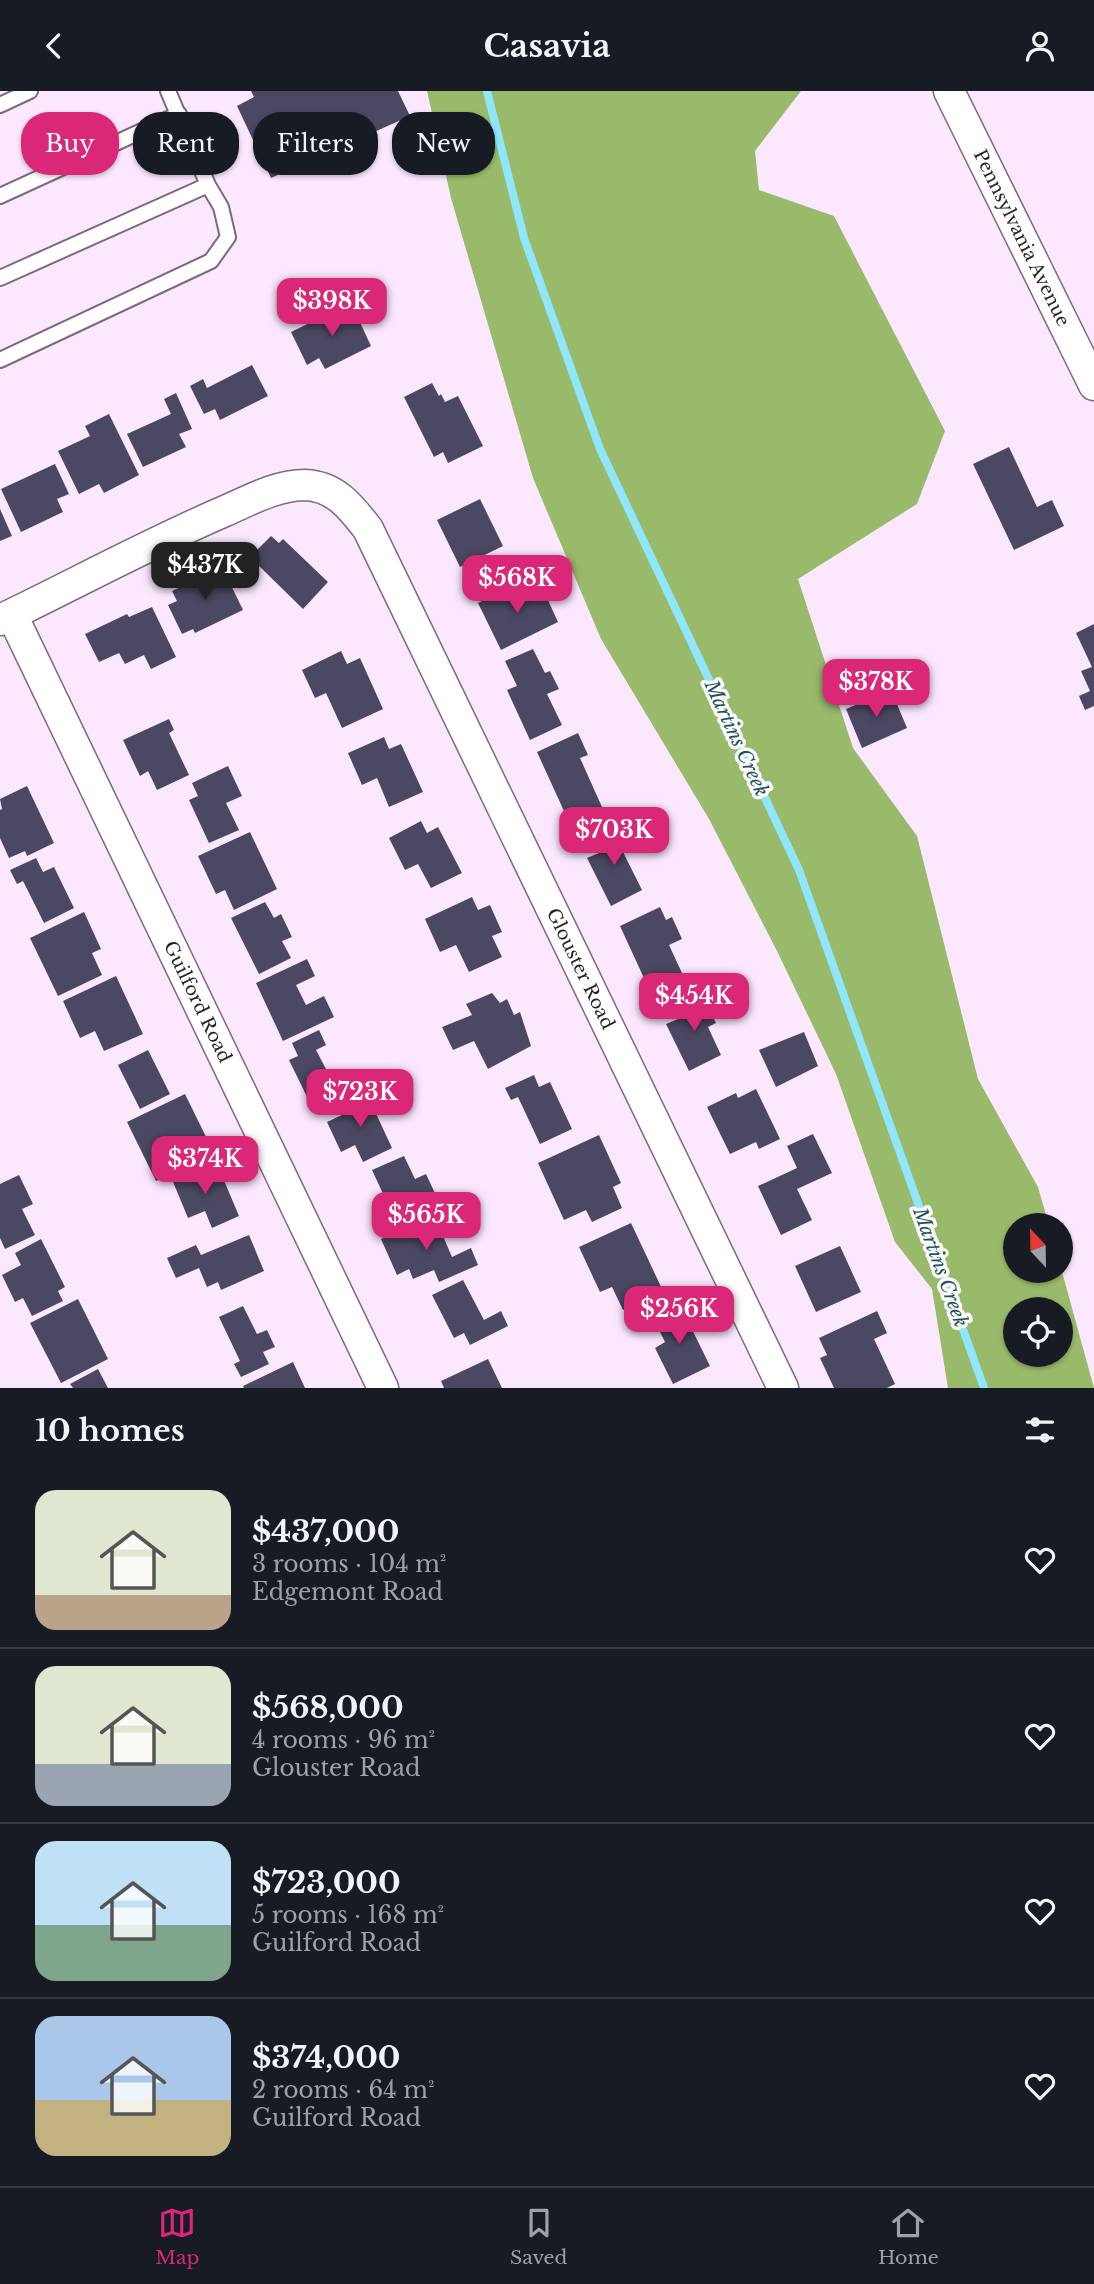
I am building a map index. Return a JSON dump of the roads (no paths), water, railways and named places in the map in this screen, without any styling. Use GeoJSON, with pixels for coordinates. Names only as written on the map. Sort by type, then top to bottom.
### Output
{"type":"FeatureCollection","features":[{"type":"Feature","properties":{"kind":"street","name":"Pennsylvania Avenue"},"geometry":{"type":"LineString","coordinates":[[949,91],[1094,385]]}},
{"type":"Feature","properties":{"kind":"street","name":"Glouster Road"},"geometry":{"type":"LineString","coordinates":[[6,618],[190,526],[287,486],[307,485],[323,488],[337,494],[351,506],[368,529],[783,1388]]}},
{"type":"Feature","properties":{"kind":"street","name":"Guilford Road"},"geometry":{"type":"LineString","coordinates":[[6,618],[383,1388]]}},
{"type":"Feature","properties":{"kind":"lane"},"geometry":{"type":"LineString","coordinates":[[0,105],[30,91]]}},
{"type":"Feature","properties":{"kind":"lane"},"geometry":{"type":"LineString","coordinates":[[168,91],[178,112]]}},
{"type":"Feature","properties":{"kind":"lane"},"geometry":{"type":"LineString","coordinates":[[0,196],[133,135]]}},
{"type":"Feature","properties":{"kind":"lane"},"geometry":{"type":"LineString","coordinates":[[0,360],[211,261],[228,237],[221,207],[204,175]]}},
{"type":"Feature","properties":{"kind":"lane"},"geometry":{"type":"LineString","coordinates":[[0,278],[208,185]]}},
{"type":"Feature","properties":{"kind":"waterway","name":"Martins Creek"},"geometry":{"type":"LineString","coordinates":[[487,91],[524,238],[600,449],[799,870],[984,1388]]}}]}
